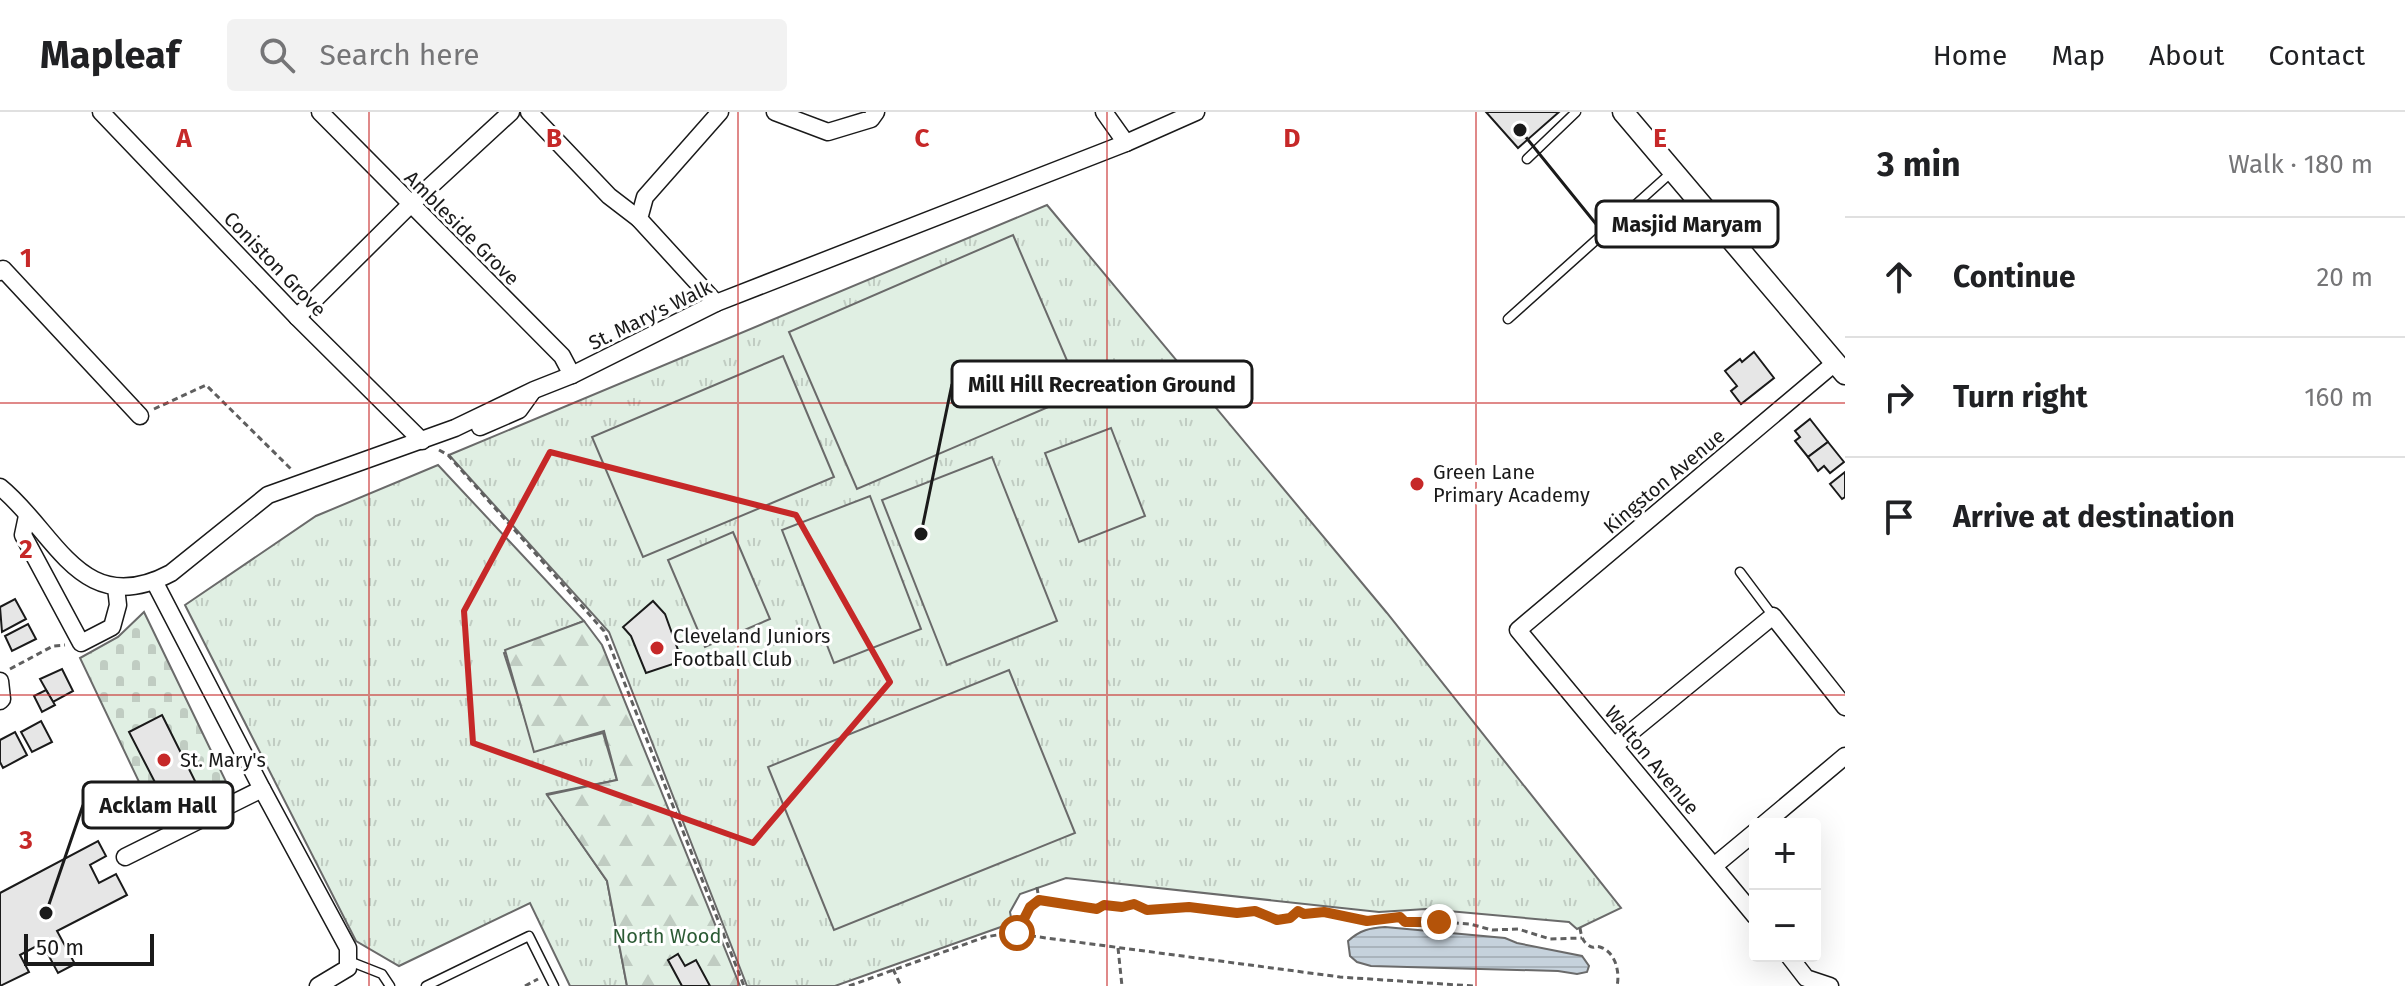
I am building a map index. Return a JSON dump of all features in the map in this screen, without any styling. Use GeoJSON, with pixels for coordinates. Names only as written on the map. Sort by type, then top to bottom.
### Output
{"type":"FeatureCollection","features":[{"type":"Feature","properties":{"kind":"street","name":"Coniston Grove"},"geometry":{"type":"LineString","coordinates":[[101,112],[297,317],[422,441]]}},
{"type":"Feature","properties":{"kind":"street","name":"Ambleside Grove"},"geometry":{"type":"LineString","coordinates":[[320,112],[562,356],[572,375]]}},
{"type":"Feature","properties":{"kind":"street"},"geometry":{"type":"LineString","coordinates":[[297,317],[410,205],[511,112]]}},
{"type":"Feature","properties":{"kind":"street"},"geometry":{"type":"LineString","coordinates":[[529,112],[609,196],[639,219],[716,303]]}},
{"type":"Feature","properties":{"kind":"street"},"geometry":{"type":"LineString","coordinates":[[639,219],[645,197],[720,112]]}},
{"type":"Feature","properties":{"kind":"street"},"geometry":{"type":"LineString","coordinates":[[775,112],[828,132],[871,119],[876,112]]}},
{"type":"Feature","properties":{"kind":"street"},"geometry":{"type":"LineString","coordinates":[[1104,112],[1126,143]]}},
{"type":"Feature","properties":{"kind":"street","name":"St. Mary's Walk"},"geometry":{"type":"LineString","coordinates":[[147,583],[171,573],[268,495],[306,484],[455,428],[572,375],[716,303],[1126,143],[1196,112]]}},
{"type":"Feature","properties":{"kind":"street"},"geometry":{"type":"LineString","coordinates":[[1623,112],[1840,368]]}},
{"type":"Feature","properties":{"kind":"street"},"geometry":{"type":"LineString","coordinates":[[1,269],[140,416]]}},
{"type":"Feature","properties":{"kind":"street","name":"Kingston Avenue"},"geometry":{"type":"LineString","coordinates":[[1518,630],[1840,368]]}},
{"type":"Feature","properties":{"kind":"street"},"geometry":{"type":"LineString","coordinates":[[0,487],[62,557],[90,579],[116,587],[147,583],[348,948],[348,968],[318,986]]}},
{"type":"Feature","properties":{"kind":"street"},"geometry":{"type":"LineString","coordinates":[[27,516],[23,535],[81,643],[112,627],[118,605],[116,587]]}},
{"type":"Feature","properties":{"kind":"street"},"geometry":{"type":"LineString","coordinates":[[1614,746],[1773,616],[1845,707]]}},
{"type":"Feature","properties":{"kind":"street","name":"Walton Avenue"},"geometry":{"type":"LineString","coordinates":[[1518,630],[1749,909]]}},
{"type":"Feature","properties":{"kind":"street"},"geometry":{"type":"LineString","coordinates":[[0,681],[0,701]]}},
{"type":"Feature","properties":{"kind":"street"},"geometry":{"type":"LineString","coordinates":[[1771,818],[1845,756]]}},
{"type":"Feature","properties":{"kind":"street"},"geometry":{"type":"LineString","coordinates":[[125,857],[262,789]]}},
{"type":"Feature","properties":{"kind":"street"},"geometry":{"type":"LineString","coordinates":[[1714,866],[1749,837]]}},
{"type":"Feature","properties":{"kind":"street"},"geometry":{"type":"LineString","coordinates":[[1794,962],[1806,978],[1830,986]]}},
{"type":"Feature","properties":{"kind":"lane"},"geometry":{"type":"LineString","coordinates":[[1527,159],[1576,112]]}},
{"type":"Feature","properties":{"kind":"lane"},"geometry":{"type":"LineString","coordinates":[[1508,319],[1673,171]]}},
{"type":"Feature","properties":{"kind":"lane"},"geometry":{"type":"LineString","coordinates":[[1740,572],[1773,616]]}},
{"type":"Feature","properties":{"kind":"lane"},"geometry":{"type":"LineString","coordinates":[[426,986],[529,936],[554,986]]}},
{"type":"Feature","properties":{"kind":"lane"},"geometry":{"type":"LineString","coordinates":[[348,961],[382,974],[390,986]]}},
{"type":"Feature","properties":{"kind":"path"},"geometry":{"type":"LineString","coordinates":[[140,416],[206,385],[306,484]]}},
{"type":"Feature","properties":{"kind":"path"},"geometry":{"type":"LineString","coordinates":[[422,441],[448,455],[604,631],[744,986]]}},
{"type":"Feature","properties":{"kind":"path"},"geometry":{"type":"LineString","coordinates":[[0,675],[53,646],[81,643]]}},
{"type":"Feature","properties":{"kind":"path"},"geometry":{"type":"LineString","coordinates":[[1037,887],[1039,900]]}},
{"type":"Feature","properties":{"kind":"path"},"geometry":{"type":"LineString","coordinates":[[1017,933],[1030,907],[1039,900],[1097,909],[1104,905],[1122,907],[1134,904],[1147,910],[1189,907],[1237,913],[1255,911],[1277,920],[1290,918],[1298,911],[1304,914],[1324,912],[1367,921],[1400,917],[1405,922],[1425,920],[1470,924],[1492,930],[1518,929],[1550,939],[1582,938]]}},
{"type":"Feature","properties":{"kind":"path"},"geometry":{"type":"LineString","coordinates":[[1024,918],[1025,928],[1032,936]]}},
{"type":"Feature","properties":{"kind":"path"},"geometry":{"type":"LineString","coordinates":[[1580,928],[1582,938],[1589,946],[1600,947],[1611,955],[1617,968],[1617,986]]}},
{"type":"Feature","properties":{"kind":"path"},"geometry":{"type":"LineString","coordinates":[[849,986],[985,937],[1017,933],[1340,977],[1473,986]]}},
{"type":"Feature","properties":{"kind":"path"},"geometry":{"type":"LineString","coordinates":[[1118,948],[1122,986]]}},
{"type":"Feature","properties":{"kind":"path"},"geometry":{"type":"LineString","coordinates":[[893,969],[901,986]]}},
{"type":"Feature","properties":{"kind":"path"},"geometry":{"type":"LineString","coordinates":[[525,986],[541,978]]}},
{"type":"Feature","properties":{"kind":"highlighted area"},"geometry":{"type":"Polygon","coordinates":[[[550,452],[796,515],[890,682],[753,843],[473,743],[464,611],[550,452]]]}},
{"type":"Feature","properties":{"kind":"green space"},"geometry":{"type":"Polygon","coordinates":[[[1047,205],[1387,613],[1621,908],[1577,929],[1569,922],[1426,909],[1379,912],[1066,878],[1020,894],[1010,912],[1012,923],[835,986],[747,986],[609,632],[449,455],[1047,205]]]}},
{"type":"Feature","properties":{"kind":"green space"},"geometry":{"type":"Polygon","coordinates":[[[1013,235],[1081,393],[857,489],[789,332],[1013,235]]]}},
{"type":"Feature","properties":{"kind":"green space"},"geometry":{"type":"Polygon","coordinates":[[[783,356],[834,477],[643,557],[592,437],[783,356]]]}},
{"type":"Feature","properties":{"kind":"green space"},"geometry":{"type":"Polygon","coordinates":[[[1111,428],[1145,516],[1079,542],[1045,453],[1111,428]]]}},
{"type":"Feature","properties":{"kind":"green space"},"geometry":{"type":"Polygon","coordinates":[[[992,457],[1057,621],[947,665],[882,500],[992,457]]]}},
{"type":"Feature","properties":{"kind":"green space"},"geometry":{"type":"Polygon","coordinates":[[[438,465],[584,621],[504,653],[535,750],[603,733],[617,780],[547,794],[607,881],[627,986],[570,986],[530,903],[399,966],[356,941],[185,605],[316,516],[438,465]]]}},
{"type":"Feature","properties":{"kind":"green space"},"geometry":{"type":"Polygon","coordinates":[[[870,496],[921,629],[834,663],[782,530],[870,496]]]}},
{"type":"Feature","properties":{"kind":"green space"},"geometry":{"type":"Polygon","coordinates":[[[733,532],[770,619],[705,647],[668,560],[733,532]]]}},
{"type":"Feature","properties":{"kind":"green space"},"geometry":{"type":"Polygon","coordinates":[[[144,612],[231,792],[161,828],[80,658],[118,637],[144,612]]]}},
{"type":"Feature","properties":{"kind":"green space","name":"North Wood"},"geometry":{"type":"Polygon","coordinates":[[[584,621],[602,645],[740,986],[627,986],[607,881],[547,795],[617,780],[604,731],[534,752],[505,650],[584,621]]]}},
{"type":"Feature","properties":{"kind":"green space"},"geometry":{"type":"Polygon","coordinates":[[[1009,670],[1075,833],[834,930],[768,767],[1009,670]]]}},
{"type":"Feature","properties":{"kind":"shaded area"},"geometry":{"type":"Polygon","coordinates":[[[1385,927],[1505,938],[1582,956],[1589,966],[1587,972],[1577,974],[1371,966],[1357,962],[1350,956],[1348,941],[1352,937],[1365,930],[1385,927]]]}},
{"type":"Feature","properties":{"kind":"building"},"geometry":{"type":"Polygon","coordinates":[[[1486,112],[1559,112],[1518,148],[1486,112]]]}},
{"type":"Feature","properties":{"kind":"building"},"geometry":{"type":"Polygon","coordinates":[[[1754,352],[1774,378],[1741,404],[1731,391],[1737,386],[1725,371],[1754,352]]]}},
{"type":"Feature","properties":{"kind":"building"},"geometry":{"type":"Polygon","coordinates":[[[1810,419],[1828,442],[1808,457],[1795,441],[1800,437],[1795,431],[1810,419]]]}},
{"type":"Feature","properties":{"kind":"building"},"geometry":{"type":"Polygon","coordinates":[[[1828,442],[1844,462],[1830,473],[1824,466],[1818,471],[1808,457],[1828,442]]]}},
{"type":"Feature","properties":{"kind":"building"},"geometry":{"type":"Polygon","coordinates":[[[1845,472],[1845,497],[1842,499],[1830,484],[1845,472]]]}},
{"type":"Feature","properties":{"kind":"building"},"geometry":{"type":"Polygon","coordinates":[[[15,599],[26,619],[2,632],[0,607],[15,599]]]}},
{"type":"Feature","properties":{"kind":"building","name":"Cleveland Juniors Football Club"},"geometry":{"type":"Polygon","coordinates":[[[653,601],[665,614],[682,661],[646,673],[631,636],[623,627],[653,601]]]}},
{"type":"Feature","properties":{"kind":"building"},"geometry":{"type":"Polygon","coordinates":[[[28,624],[36,639],[12,651],[5,636],[28,624]]]}},
{"type":"Feature","properties":{"kind":"building"},"geometry":{"type":"Polygon","coordinates":[[[62,669],[73,691],[53,702],[40,679],[62,669]]]}},
{"type":"Feature","properties":{"kind":"building"},"geometry":{"type":"Polygon","coordinates":[[[46,690],[55,705],[42,712],[34,696],[46,690]]]}},
{"type":"Feature","properties":{"kind":"building","name":"St. Mary's"},"geometry":{"type":"Polygon","coordinates":[[[162,715],[201,793],[179,805],[170,787],[160,792],[129,732],[162,715]]]}},
{"type":"Feature","properties":{"kind":"building"},"geometry":{"type":"Polygon","coordinates":[[[41,721],[52,742],[32,752],[21,732],[41,721]]]}},
{"type":"Feature","properties":{"kind":"building"},"geometry":{"type":"Polygon","coordinates":[[[15,732],[27,755],[3,768],[0,740],[15,732]]]}},
{"type":"Feature","properties":{"kind":"building"},"geometry":{"type":"Polygon","coordinates":[[[98,841],[106,856],[90,865],[99,883],[116,874],[127,895],[57,931],[75,964],[58,973],[42,943],[20,955],[29,972],[0,986],[0,893],[98,841]]]}},
{"type":"Feature","properties":{"kind":"building"},"geometry":{"type":"Polygon","coordinates":[[[678,954],[685,966],[696,960],[710,986],[682,986],[668,960],[678,954]]]}},
{"type":"Feature","properties":{"kind":"place","name":"Masjid Maryam"},"geometry":{"type":"Point","coordinates":[1520,130]}},
{"type":"Feature","properties":{"kind":"place","name":"Green Lane Primary Academy"},"geometry":{"type":"Point","coordinates":[1417,484]}},
{"type":"Feature","properties":{"kind":"place","name":"Mill Hill Recreation Ground"},"geometry":{"type":"Point","coordinates":[921,534]}},
{"type":"Feature","properties":{"kind":"place","name":"Cleveland Juniors Football Club"},"geometry":{"type":"Point","coordinates":[657,648]}},
{"type":"Feature","properties":{"kind":"place","name":"St. Mary's"},"geometry":{"type":"Point","coordinates":[164,760]}},
{"type":"Feature","properties":{"kind":"place","name":"Acklam Hall"},"geometry":{"type":"Point","coordinates":[46,913]}},
{"type":"Feature","properties":{"kind":"route"},"geometry":{"type":"LineString","coordinates":[[1017,933],[1030,907],[1039,900],[1097,909],[1104,905],[1122,907],[1134,904],[1147,910],[1189,907],[1237,913],[1255,911],[1277,920],[1290,918],[1298,911],[1304,914],[1314,911],[1367,921],[1400,917],[1405,922],[1439,922]]}}]}
